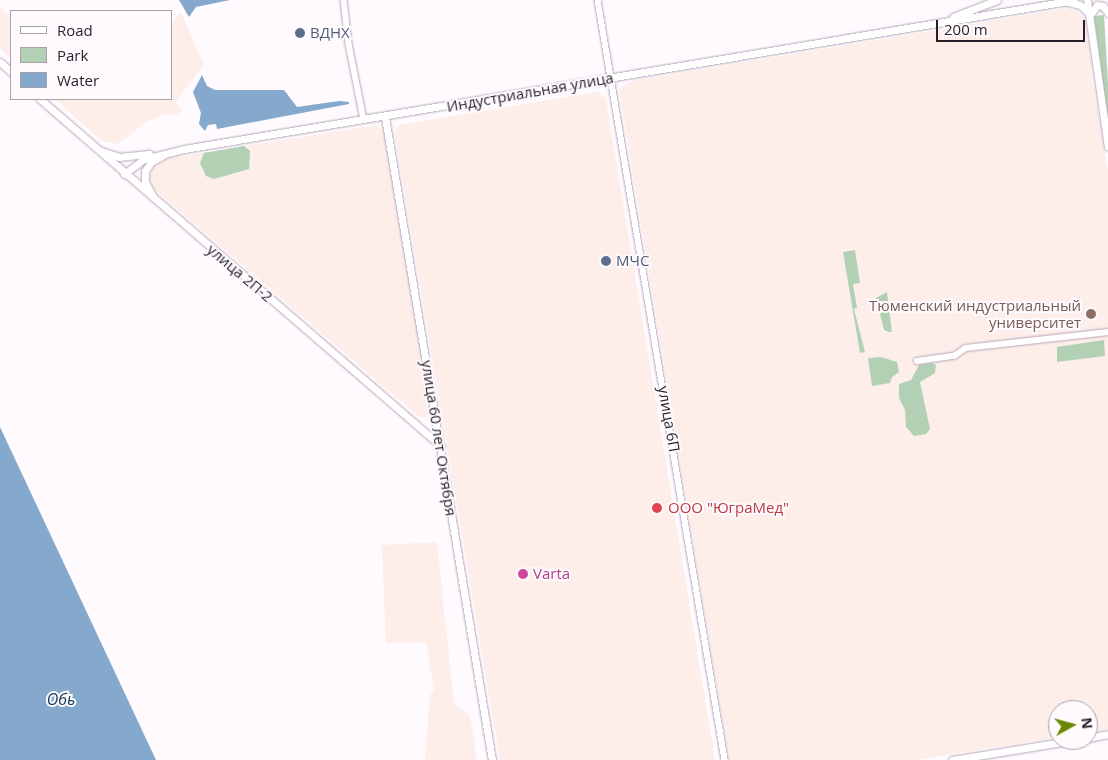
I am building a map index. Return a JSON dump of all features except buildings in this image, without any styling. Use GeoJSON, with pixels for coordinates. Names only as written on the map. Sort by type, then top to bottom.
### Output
{"type":"FeatureCollection","features":[{"type":"Feature","properties":{"kind":"main road","name":"Индустриальная улица"},"geometry":{"type":"LineString","coordinates":[[941,22],[997,0]]}},
{"type":"Feature","properties":{"kind":"main road","name":"Индустриальная улица"},"geometry":{"type":"LineString","coordinates":[[124,174],[144,159],[184,149],[386,117],[1074,0]]}},
{"type":"Feature","properties":{"kind":"main road"},"geometry":{"type":"LineString","coordinates":[[1087,0],[1108,147]]}},
{"type":"Feature","properties":{"kind":"main road"},"geometry":{"type":"LineString","coordinates":[[1063,2],[1080,5],[1090,16]]}},
{"type":"Feature","properties":{"kind":"main road"},"geometry":{"type":"LineString","coordinates":[[1090,16],[1097,5],[1103,6],[1108,14]]}},
{"type":"Feature","properties":{"kind":"main road"},"geometry":{"type":"LineString","coordinates":[[0,62],[10,71]]}},
{"type":"Feature","properties":{"kind":"main road","name":"улица 2П-2"},"geometry":{"type":"LineString","coordinates":[[41,100],[158,204],[441,446]]}},
{"type":"Feature","properties":{"kind":"main road","name":"улица 60 лет Октября"},"geometry":{"type":"LineString","coordinates":[[386,117],[492,760]]}},
{"type":"Feature","properties":{"kind":"main road"},"geometry":{"type":"LineString","coordinates":[[94,148],[119,157],[184,149]]}},
{"type":"Feature","properties":{"kind":"main road"},"geometry":{"type":"LineString","coordinates":[[158,204],[145,182],[145,171],[156,159],[184,149]]}},
{"type":"Feature","properties":{"kind":"main road"},"geometry":{"type":"LineString","coordinates":[[952,760],[1048,744]]}},
{"type":"Feature","properties":{"kind":"street"},"geometry":{"type":"LineString","coordinates":[[344,0],[349,44],[364,120]]}},
{"type":"Feature","properties":{"kind":"street","name":"улица 6П"},"geometry":{"type":"LineString","coordinates":[[598,0],[725,760]]}},
{"type":"Feature","properties":{"kind":"street"},"geometry":{"type":"LineString","coordinates":[[917,361],[954,356],[966,348],[1108,332]]}},
{"type":"Feature","properties":{"kind":"shaded area"},"geometry":{"type":"Polygon","coordinates":[[[0,7],[10,16],[10,57],[0,48],[0,7]]]}},
{"type":"Feature","properties":{"kind":"shaded area"},"geometry":{"type":"Polygon","coordinates":[[[1063,9],[1075,10],[1087,20],[1093,84],[1108,171],[1108,729],[1098,730],[1098,700],[1048,700],[1048,739],[916,760],[729,760],[619,89],[632,81],[1063,9]]]}},
{"type":"Feature","properties":{"kind":"shaded area"},"geometry":{"type":"Polygon","coordinates":[[[181,12],[204,65],[176,101],[182,111],[177,116],[165,114],[148,121],[118,144],[102,141],[56,100],[172,100],[172,23],[181,12]]]}},
{"type":"Feature","properties":{"kind":"shaded area"},"geometry":{"type":"Polygon","coordinates":[[[598,92],[606,99],[715,760],[500,760],[394,132],[400,125],[598,92]]]}},
{"type":"Feature","properties":{"kind":"shaded area"},"geometry":{"type":"Polygon","coordinates":[[[376,125],[384,131],[431,410],[428,418],[419,417],[153,188],[149,178],[153,165],[165,159],[376,125]]]}},
{"type":"Feature","properties":{"kind":"shaded area"},"geometry":{"type":"Polygon","coordinates":[[[437,542],[454,704],[470,716],[477,760],[425,760],[430,695],[434,690],[426,642],[386,643],[382,545],[437,542]]]}},
{"type":"Feature","properties":{"kind":"green space"},"geometry":{"type":"Polygon","coordinates":[[[1104,15],[1108,83],[1108,117],[1094,16],[1104,15]]]}},
{"type":"Feature","properties":{"kind":"green space"},"geometry":{"type":"Polygon","coordinates":[[[244,146],[250,151],[249,169],[214,179],[206,176],[200,163],[204,153],[244,146]]]}},
{"type":"Feature","properties":{"kind":"green space"},"geometry":{"type":"Polygon","coordinates":[[[855,250],[860,283],[853,284],[857,308],[854,309],[865,352],[860,353],[843,252],[855,250]]]}},
{"type":"Feature","properties":{"kind":"green space"},"geometry":{"type":"Polygon","coordinates":[[[887,292],[892,332],[884,330],[876,298],[887,292]]]}},
{"type":"Feature","properties":{"kind":"green space"},"geometry":{"type":"Polygon","coordinates":[[[1104,340],[1105,356],[1057,362],[1057,347],[1104,340]]]}},
{"type":"Feature","properties":{"kind":"green space"},"geometry":{"type":"Polygon","coordinates":[[[881,357],[897,362],[899,372],[892,377],[890,383],[872,386],[868,358],[881,357]]]}},
{"type":"Feature","properties":{"kind":"green space"},"geometry":{"type":"Polygon","coordinates":[[[932,363],[936,365],[935,373],[920,382],[930,429],[926,434],[914,436],[906,427],[905,410],[899,398],[899,384],[911,380],[919,365],[932,363]]]}},
{"type":"Feature","properties":{"kind":"water"},"geometry":{"type":"Polygon","coordinates":[[[179,0],[230,0],[196,7],[189,17],[179,0]]]}},
{"type":"Feature","properties":{"kind":"water"},"geometry":{"type":"Polygon","coordinates":[[[202,75],[207,86],[215,90],[284,90],[297,107],[339,101],[349,102],[349,104],[217,129],[216,124],[208,125],[205,131],[199,124],[201,113],[193,92],[202,75]]]}},
{"type":"Feature","properties":{"kind":"water","name":"Обь"},"geometry":{"type":"Polygon","coordinates":[[[0,427],[156,760],[0,760],[0,427]]]}},
{"type":"Feature","properties":{"kind":"place","name":"ВДНХ"},"geometry":{"type":"Point","coordinates":[300,33]}},
{"type":"Feature","properties":{"kind":"place","name":"МЧС"},"geometry":{"type":"Point","coordinates":[606,261]}},
{"type":"Feature","properties":{"kind":"place","name":"Тюменский индустриальный университет"},"geometry":{"type":"Point","coordinates":[1091,314]}},
{"type":"Feature","properties":{"kind":"place","name":"ООО \"ЮграМед\""},"geometry":{"type":"Point","coordinates":[657,508]}},
{"type":"Feature","properties":{"kind":"place","name":"Varta"},"geometry":{"type":"Point","coordinates":[523,574]}}]}
